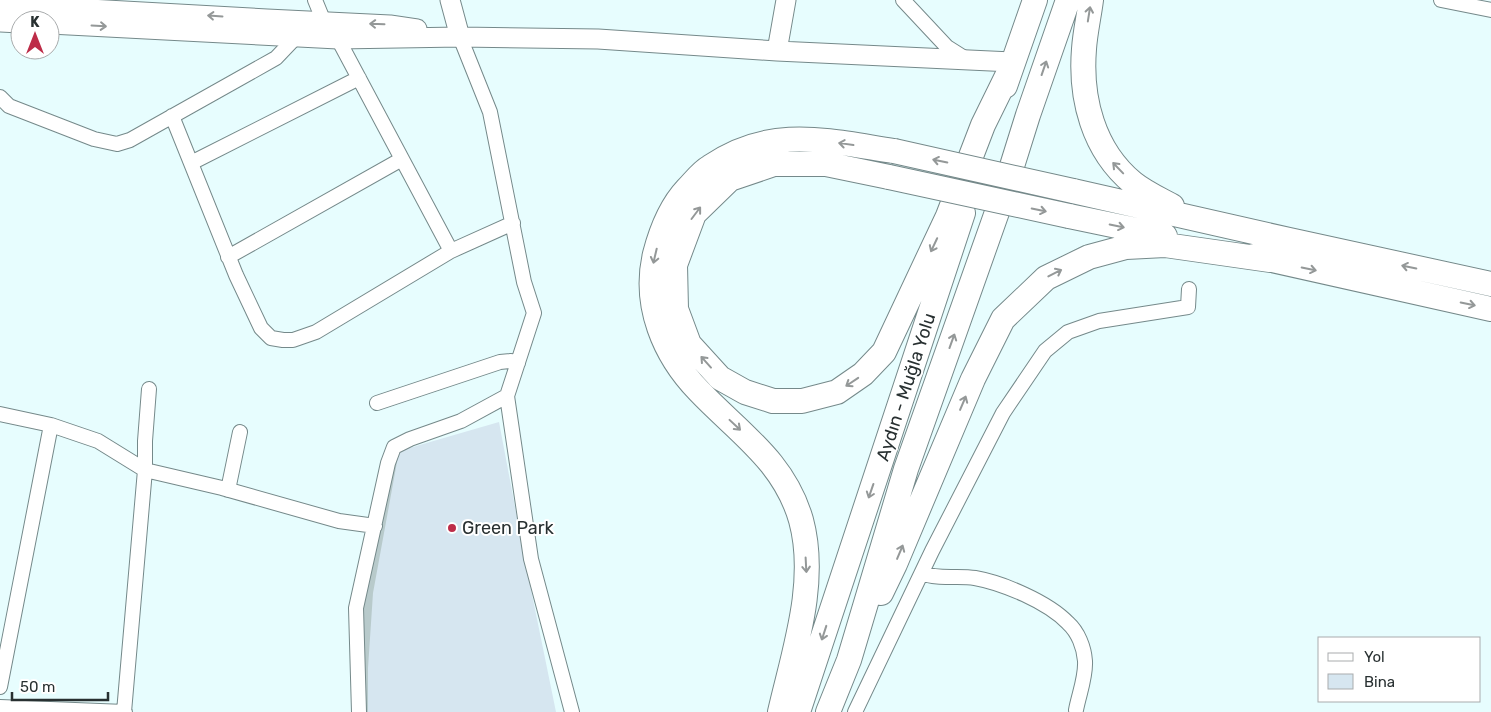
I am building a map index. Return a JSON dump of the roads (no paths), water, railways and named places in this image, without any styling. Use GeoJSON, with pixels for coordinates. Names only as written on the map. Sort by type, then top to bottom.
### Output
{"type":"FeatureCollection","features":[{"type":"Feature","properties":{"kind":"highway"},"geometry":{"type":"LineString","coordinates":[[1035,0],[1010,67],[983,125],[948,216],[884,352],[863,374],[837,392],[802,401],[773,401],[745,392],[720,378],[689,344],[676,308],[675,265],[694,214],[730,179],[774,164],[826,164],[889,177],[1069,216],[1491,309]]}},
{"type":"Feature","properties":{"kind":"highway","name":"Aydın - Muğla Yolu"},"geometry":{"type":"LineString","coordinates":[[828,712],[849,660],[906,469],[1002,198],[1028,114],[1068,0]]}},
{"type":"Feature","properties":{"kind":"highway"},"geometry":{"type":"LineString","coordinates":[[1091,0],[1084,49],[1083,76],[1086,107],[1096,136],[1110,160],[1133,183],[1157,199],[1183,211],[1289,240]]}},
{"type":"Feature","properties":{"kind":"highway","name":"Aydın - Muğla Yolu"},"geometry":{"type":"LineString","coordinates":[[798,712],[838,587],[905,393],[1010,67]]}},
{"type":"Feature","properties":{"kind":"highway"},"geometry":{"type":"LineString","coordinates":[[780,712],[804,602],[807,570],[801,522],[792,494],[776,468],[752,440],[699,392],[680,368],[668,348],[658,325],[652,299],[652,270],[661,231],[680,196],[708,168],[738,151],[769,141],[803,138],[894,151],[1491,284]]}},
{"type":"Feature","properties":{"kind":"highway"},"geometry":{"type":"LineString","coordinates":[[849,660],[895,564],[973,379],[1003,319],[1046,278],[1089,257],[1126,246],[1165,245],[1270,260]]}},
{"type":"Feature","properties":{"kind":"main road"},"geometry":{"type":"LineString","coordinates":[[450,0],[460,37]]}},
{"type":"Feature","properties":{"kind":"main road"},"geometry":{"type":"LineString","coordinates":[[777,51],[786,0]]}},
{"type":"Feature","properties":{"kind":"main road"},"geometry":{"type":"LineString","coordinates":[[0,4],[390,25],[460,37]]}},
{"type":"Feature","properties":{"kind":"main road"},"geometry":{"type":"LineString","coordinates":[[60,25],[338,39],[460,37],[598,39],[777,51],[967,60],[1010,67]]}},
{"type":"Feature","properties":{"kind":"street"},"geometry":{"type":"LineString","coordinates":[[315,0],[324,22]]}},
{"type":"Feature","properties":{"kind":"street"},"geometry":{"type":"LineString","coordinates":[[903,0],[947,47],[967,60]]}},
{"type":"Feature","properties":{"kind":"street"},"geometry":{"type":"LineString","coordinates":[[1441,0],[1491,10]]}},
{"type":"Feature","properties":{"kind":"street"},"geometry":{"type":"LineString","coordinates":[[0,97],[9,106],[94,139],[117,144],[130,140],[276,58],[296,37]]}},
{"type":"Feature","properties":{"kind":"street"},"geometry":{"type":"LineString","coordinates":[[460,37],[490,112],[524,282],[534,313],[507,396],[531,559],[572,712]]}},
{"type":"Feature","properties":{"kind":"street"},"geometry":{"type":"LineString","coordinates":[[338,39],[451,252]]}},
{"type":"Feature","properties":{"kind":"street"},"geometry":{"type":"LineString","coordinates":[[191,163],[359,78]]}},
{"type":"Feature","properties":{"kind":"street"},"geometry":{"type":"LineString","coordinates":[[172,116],[228,257],[261,328],[271,338],[292,340],[316,332],[451,252],[513,223]]}},
{"type":"Feature","properties":{"kind":"street"},"geometry":{"type":"LineString","coordinates":[[228,257],[402,159]]}},
{"type":"Feature","properties":{"kind":"street"},"geometry":{"type":"LineString","coordinates":[[859,709],[922,573],[1003,413],[1045,351],[1068,332],[1099,321],[1188,307],[1189,289]]}},
{"type":"Feature","properties":{"kind":"street"},"geometry":{"type":"LineString","coordinates":[[377,403],[500,362],[511,361],[518,363]]}},
{"type":"Feature","properties":{"kind":"street"},"geometry":{"type":"LineString","coordinates":[[0,707],[125,712],[145,470],[149,389]]}},
{"type":"Feature","properties":{"kind":"street"},"geometry":{"type":"LineString","coordinates":[[360,712],[356,608],[388,463],[394,447],[461,421],[507,396]]}},
{"type":"Feature","properties":{"kind":"street"},"geometry":{"type":"LineString","coordinates":[[0,414],[50,425],[98,440],[145,470],[228,490],[340,521],[375,526]]}},
{"type":"Feature","properties":{"kind":"street"},"geometry":{"type":"LineString","coordinates":[[0,687],[50,425]]}},
{"type":"Feature","properties":{"kind":"street"},"geometry":{"type":"LineString","coordinates":[[228,490],[240,432]]}},
{"type":"Feature","properties":{"kind":"street"},"geometry":{"type":"LineString","coordinates":[[922,573],[935,577],[971,578],[998,584],[1029,597],[1067,622],[1079,640],[1085,660],[1085,671],[1076,710]]}},
{"type":"Feature","properties":{"kind":"place","name":"Green Park"},"geometry":{"type":"Point","coordinates":[452,528]}}]}
